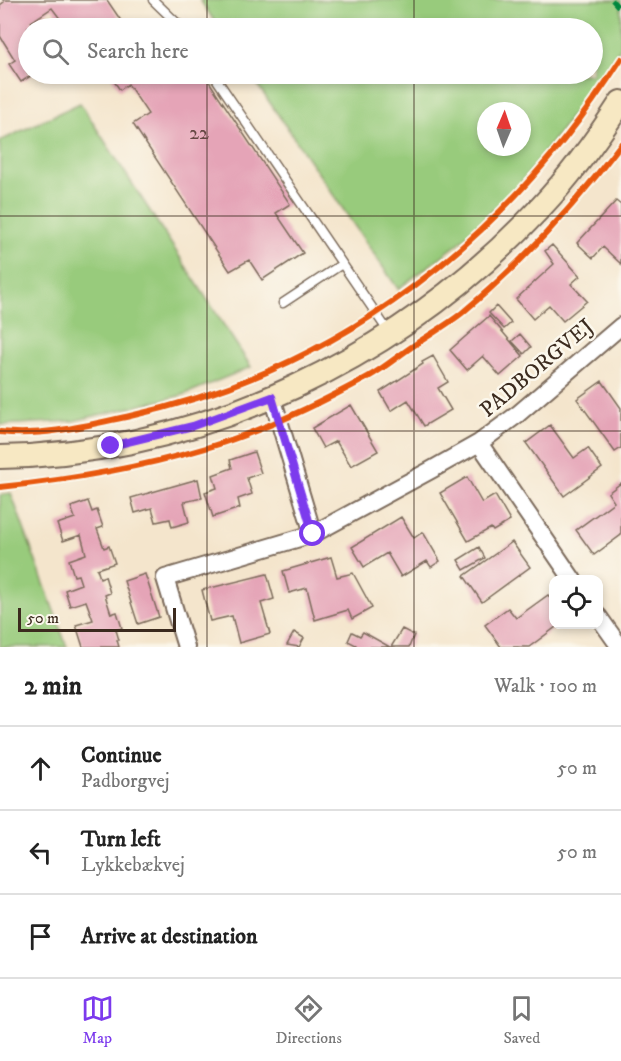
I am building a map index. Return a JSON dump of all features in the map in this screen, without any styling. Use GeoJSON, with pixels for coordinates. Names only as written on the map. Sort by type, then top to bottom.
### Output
{"type":"FeatureCollection","features":[{"type":"Feature","properties":{"kind":"street"},"geometry":{"type":"LineString","coordinates":[[0,457],[111,446],[193,426],[272,397],[347,361],[418,316],[483,265],[542,206],[595,142],[621,102]]}},
{"type":"Feature","properties":{"kind":"street","name":"PADBORGVEJ"},"geometry":{"type":"LineString","coordinates":[[186,647],[165,578],[313,534],[479,443],[518,414],[621,326]]}},
{"type":"Feature","properties":{"kind":"street"},"geometry":{"type":"LineString","coordinates":[[272,397],[313,534]]}},
{"type":"Feature","properties":{"kind":"street","name":"PADBORGVEJ"},"geometry":{"type":"LineString","coordinates":[[479,443],[570,575]]}},
{"type":"Feature","properties":{"kind":"street"},"geometry":{"type":"LineString","coordinates":[[603,623],[620,647]]}},
{"type":"Feature","properties":{"kind":"lane"},"geometry":{"type":"LineString","coordinates":[[153,0],[172,18]]}},
{"type":"Feature","properties":{"kind":"lane"},"geometry":{"type":"LineString","coordinates":[[220,84],[390,334]]}},
{"type":"Feature","properties":{"kind":"lane"},"geometry":{"type":"LineString","coordinates":[[283,303],[342,264]]}},
{"type":"Feature","properties":{"kind":"green space"},"geometry":{"type":"Polygon","coordinates":[[[200,0],[621,0],[621,47],[603,74],[603,18],[212,18],[200,0]]]}},
{"type":"Feature","properties":{"kind":"green space"},"geometry":{"type":"Polygon","coordinates":[[[257,84],[596,84],[522,182],[458,244],[398,289],[257,84]]]}},
{"type":"Feature","properties":{"kind":"green space"},"geometry":{"type":"Polygon","coordinates":[[[80,103],[251,367],[183,395],[73,421],[0,425],[0,141],[80,103]]]}},
{"type":"Feature","properties":{"kind":"green space"},"geometry":{"type":"Polygon","coordinates":[[[11,493],[67,647],[0,647],[0,495],[11,493]]]}},
{"type":"Feature","properties":{"kind":"building"},"geometry":{"type":"Polygon","coordinates":[[[3,0],[107,0],[119,18],[60,18],[52,8],[37,18],[18,18],[18,78],[9,64],[15,60],[0,36],[0,5],[4,2],[3,0]]]}},
{"type":"Feature","properties":{"kind":"building"},"geometry":{"type":"Polygon","coordinates":[[[116,84],[128,84],[120,90],[116,84]]]}},
{"type":"Feature","properties":{"kind":"building"},"geometry":{"type":"Polygon","coordinates":[[[128,84],[211,84],[290,204],[276,213],[303,253],[262,280],[249,260],[230,271],[133,124],[148,114],[128,84]]]}},
{"type":"Feature","properties":{"kind":"building"},"geometry":{"type":"Polygon","coordinates":[[[616,201],[621,205],[621,264],[603,247],[593,258],[577,243],[616,201]]]}},
{"type":"Feature","properties":{"kind":"building"},"geometry":{"type":"Polygon","coordinates":[[[552,245],[580,276],[571,284],[587,301],[563,321],[549,305],[533,319],[516,299],[554,264],[545,251],[552,245]]]}},
{"type":"Feature","properties":{"kind":"building"},"geometry":{"type":"Polygon","coordinates":[[[496,306],[511,323],[504,329],[489,313],[496,306]]]}},
{"type":"Feature","properties":{"kind":"building"},"geometry":{"type":"Polygon","coordinates":[[[489,316],[523,356],[500,376],[483,356],[467,370],[450,350],[489,316]]]}},
{"type":"Feature","properties":{"kind":"building"},"geometry":{"type":"Polygon","coordinates":[[[520,334],[531,347],[524,354],[512,341],[520,334]]]}},
{"type":"Feature","properties":{"kind":"building"},"geometry":{"type":"Polygon","coordinates":[[[433,356],[448,382],[438,388],[451,410],[424,426],[408,400],[391,411],[380,392],[433,356]]]}},
{"type":"Feature","properties":{"kind":"building"},"geometry":{"type":"Polygon","coordinates":[[[602,381],[621,408],[621,448],[615,452],[577,399],[602,381]]]}},
{"type":"Feature","properties":{"kind":"building"},"geometry":{"type":"Polygon","coordinates":[[[351,405],[378,451],[351,466],[336,441],[323,448],[312,428],[351,405]]]}},
{"type":"Feature","properties":{"kind":"building"},"geometry":{"type":"Polygon","coordinates":[[[550,425],[574,458],[588,448],[602,468],[564,496],[526,443],[550,425]]]}},
{"type":"Feature","properties":{"kind":"building"},"geometry":{"type":"Polygon","coordinates":[[[254,452],[261,473],[247,478],[252,494],[238,499],[240,508],[213,517],[205,492],[217,488],[213,475],[232,468],[230,460],[254,452]]]}},
{"type":"Feature","properties":{"kind":"building"},"geometry":{"type":"Polygon","coordinates":[[[467,477],[482,503],[495,495],[510,521],[493,531],[491,528],[468,541],[440,493],[467,477]]]}},
{"type":"Feature","properties":{"kind":"building"},"geometry":{"type":"Polygon","coordinates":[[[198,479],[202,498],[184,502],[189,522],[172,527],[170,519],[156,522],[152,508],[135,513],[131,498],[198,479]]]}},
{"type":"Feature","properties":{"kind":"building"},"geometry":{"type":"Polygon","coordinates":[[[621,483],[621,535],[594,555],[576,530],[614,502],[608,493],[621,483]]]}},
{"type":"Feature","properties":{"kind":"building"},"geometry":{"type":"Polygon","coordinates":[[[88,501],[92,512],[97,510],[103,527],[97,529],[104,548],[109,546],[115,563],[97,569],[100,578],[105,576],[110,593],[105,595],[111,614],[117,612],[122,628],[116,630],[119,647],[83,647],[76,625],[93,620],[86,601],[70,606],[65,590],[81,584],[78,575],[74,576],[69,560],[86,554],[81,535],[63,541],[57,524],[75,518],[71,507],[88,501]]]}},
{"type":"Feature","properties":{"kind":"building"},"geometry":{"type":"Polygon","coordinates":[[[401,517],[414,538],[423,532],[440,561],[431,567],[427,561],[401,577],[387,553],[364,567],[352,547],[401,517]]]}},
{"type":"Feature","properties":{"kind":"building"},"geometry":{"type":"Polygon","coordinates":[[[512,542],[530,567],[482,602],[464,576],[512,542]]]}},
{"type":"Feature","properties":{"kind":"building"},"geometry":{"type":"Polygon","coordinates":[[[479,547],[485,558],[464,570],[458,560],[479,547]]]}},
{"type":"Feature","properties":{"kind":"building"},"geometry":{"type":"Polygon","coordinates":[[[331,557],[337,577],[353,573],[372,608],[352,619],[348,610],[315,620],[307,588],[289,593],[283,571],[331,557]]]}},
{"type":"Feature","properties":{"kind":"building"},"geometry":{"type":"Polygon","coordinates":[[[145,574],[159,617],[138,624],[124,581],[145,574]]]}},
{"type":"Feature","properties":{"kind":"building"},"geometry":{"type":"Polygon","coordinates":[[[267,574],[274,599],[261,603],[270,634],[239,643],[232,616],[210,621],[202,590],[267,574]]]}},
{"type":"Feature","properties":{"kind":"building"},"geometry":{"type":"Polygon","coordinates":[[[549,596],[549,629],[553,629],[529,647],[501,647],[485,625],[508,608],[516,618],[549,596]]]}},
{"type":"Feature","properties":{"kind":"building"},"geometry":{"type":"Polygon","coordinates":[[[402,629],[414,635],[409,647],[391,647],[402,629]]]}},
{"type":"Feature","properties":{"kind":"building"},"geometry":{"type":"Polygon","coordinates":[[[294,632],[304,638],[299,647],[287,645],[294,632]]]}},
{"type":"Feature","properties":{"kind":"building"},"geometry":{"type":"Polygon","coordinates":[[[352,632],[360,636],[363,632],[390,647],[355,647],[356,645],[348,641],[352,632]]]}},
{"type":"Feature","properties":{"kind":"marked path"},"geometry":{"type":"LineString","coordinates":[[612,0],[621,10]]}},
{"type":"Feature","properties":{"kind":"cycle path"},"geometry":{"type":"LineString","coordinates":[[0,432],[49,432],[130,416],[207,395],[280,366],[348,330],[412,288],[471,239],[526,184],[576,124],[621,59]]}},
{"type":"Feature","properties":{"kind":"cycle path"},"geometry":{"type":"LineString","coordinates":[[0,487],[104,472],[155,462],[206,448],[288,417],[368,377],[456,317],[484,294],[566,211],[621,144]]}},
{"type":"Feature","properties":{"kind":"route"},"geometry":{"type":"LineString","coordinates":[[111,446],[193,426],[272,397],[313,534]]}}]}
